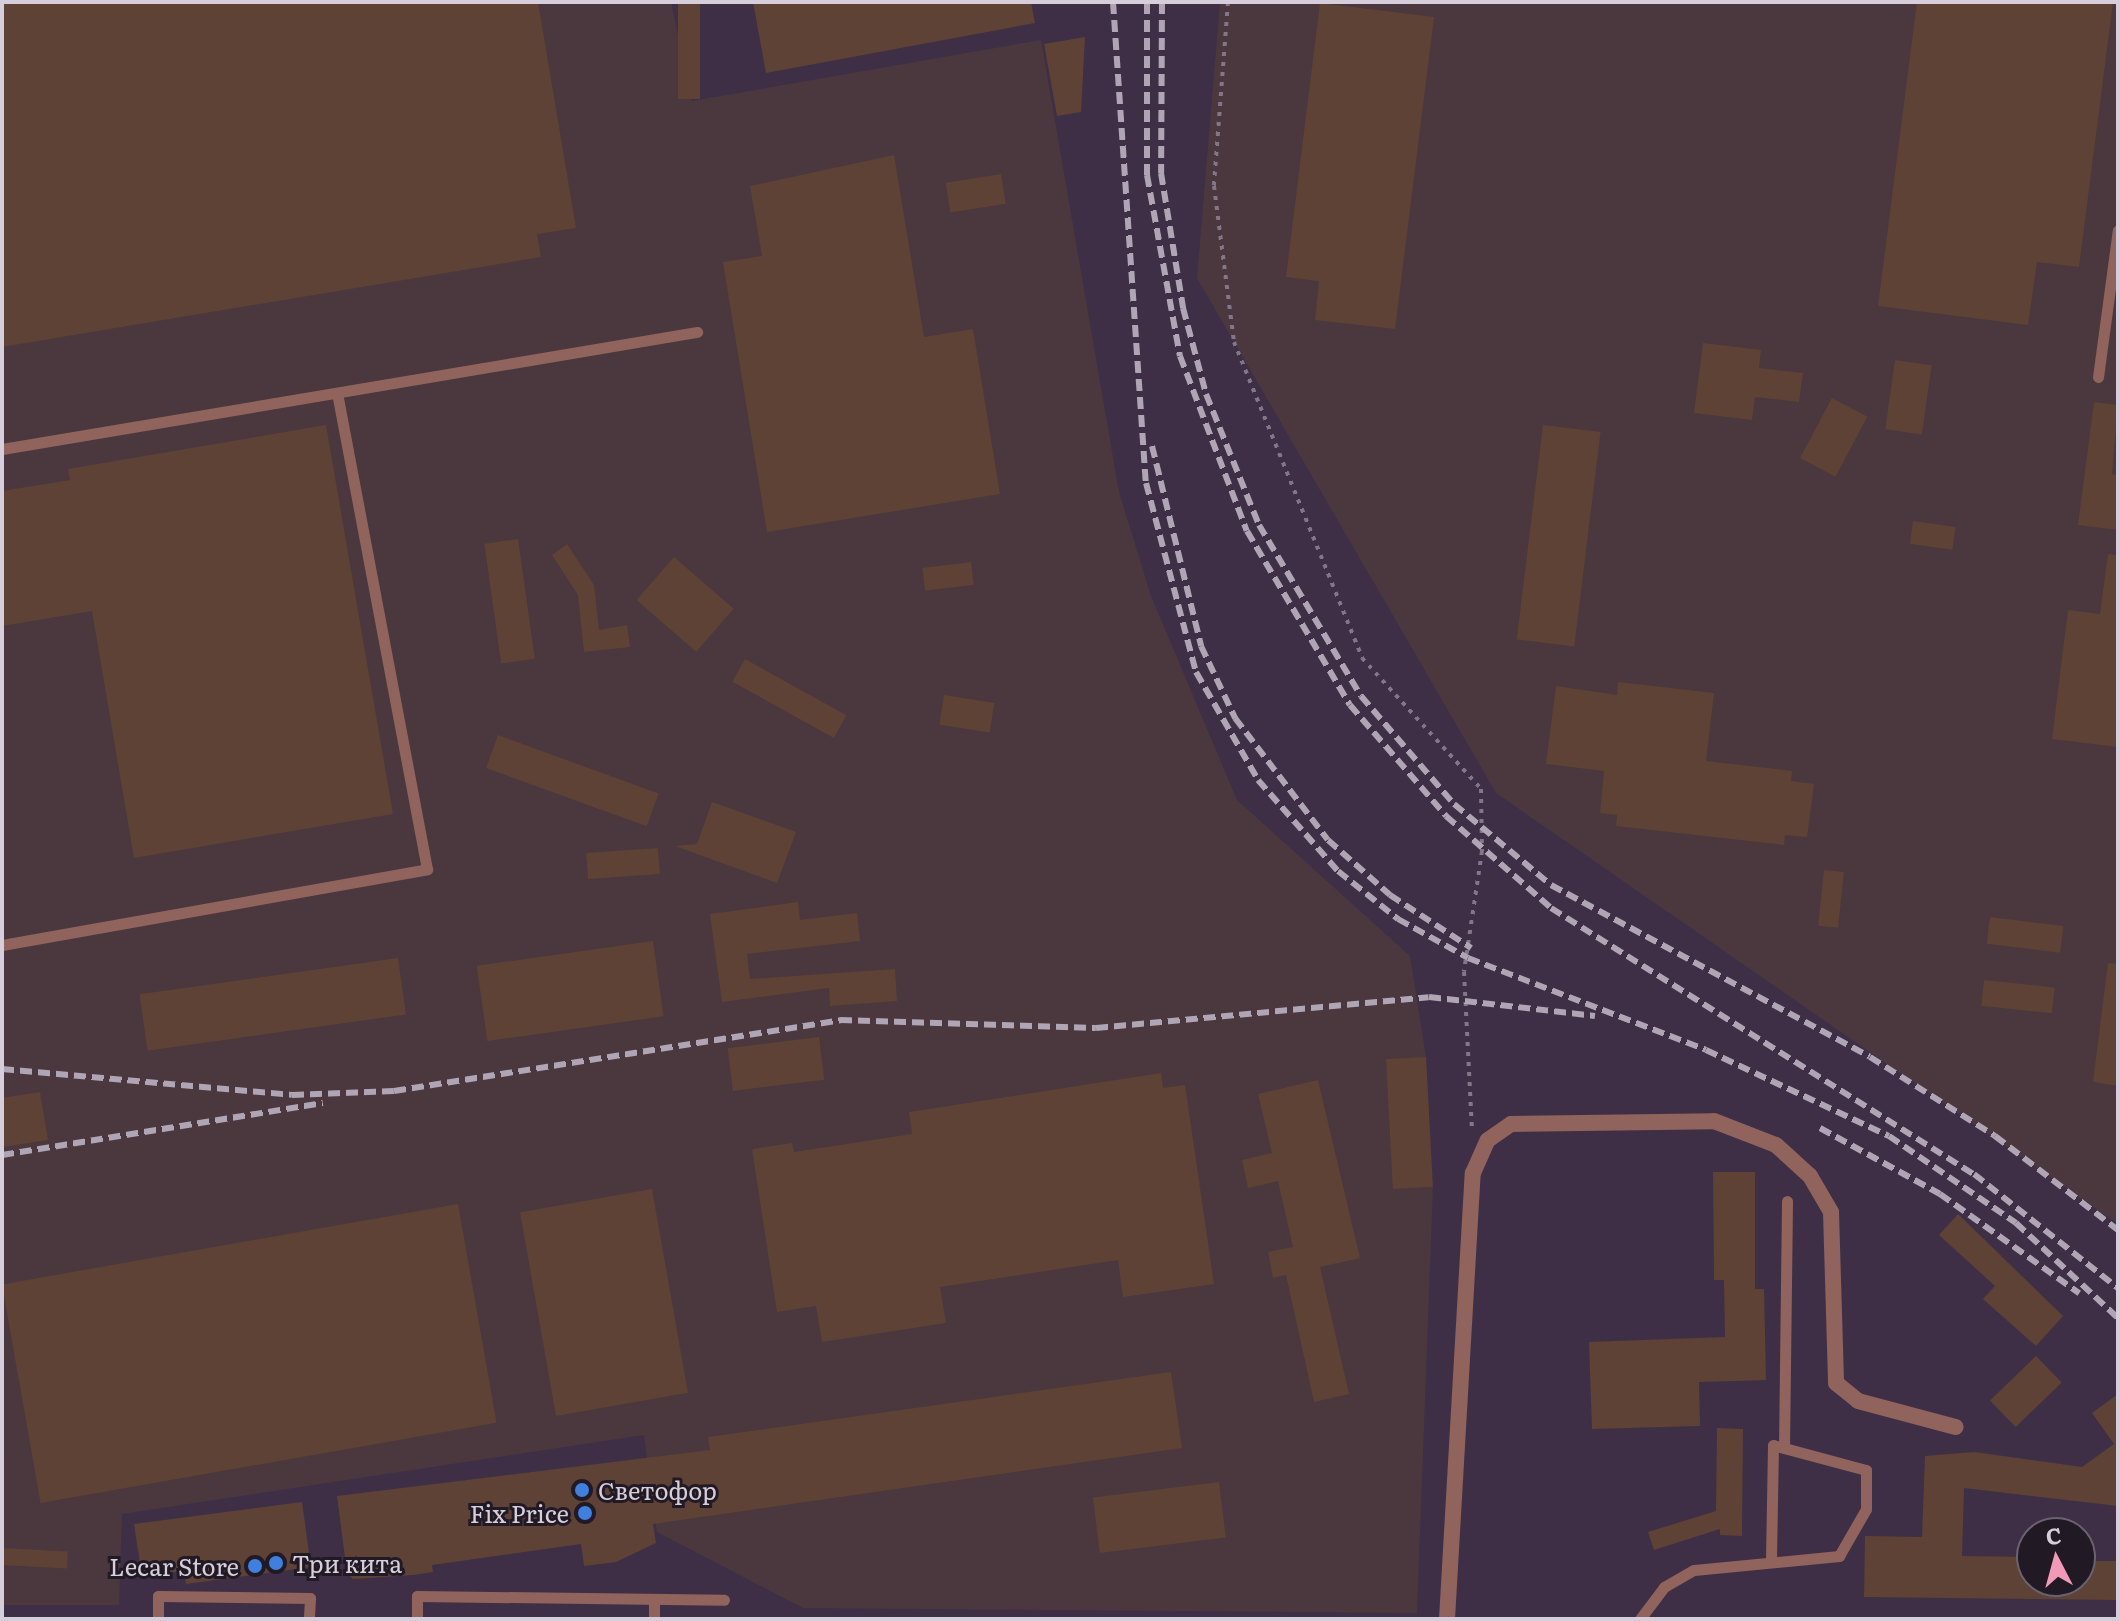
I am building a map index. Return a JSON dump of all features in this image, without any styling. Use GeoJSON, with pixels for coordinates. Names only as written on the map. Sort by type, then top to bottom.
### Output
{"type":"FeatureCollection","features":[{"type":"Feature","properties":{"kind":"street"},"geometry":{"type":"LineString","coordinates":[[1447,1619],[1473,1173],[1488,1140],[1511,1124],[1714,1121],[1776,1145],[1810,1176],[1831,1212],[1836,1383],[1858,1401],[1956,1427]]}},
{"type":"Feature","properties":{"kind":"lane"},"geometry":{"type":"LineString","coordinates":[[2098,377],[2118,230]]}},
{"type":"Feature","properties":{"kind":"lane"},"geometry":{"type":"LineString","coordinates":[[2,449],[697,332]]}},
{"type":"Feature","properties":{"kind":"lane"},"geometry":{"type":"LineString","coordinates":[[2,945],[427,869],[337,393]]}},
{"type":"Feature","properties":{"kind":"lane"},"geometry":{"type":"LineString","coordinates":[[1784,1448],[1787,1201]]}},
{"type":"Feature","properties":{"kind":"lane"},"geometry":{"type":"LineString","coordinates":[[1640,1619],[1664,1587],[1694,1570],[1771,1560],[1839,1556],[1866,1509],[1866,1470],[1773,1445],[1771,1560]]}},
{"type":"Feature","properties":{"kind":"lane"},"geometry":{"type":"LineString","coordinates":[[158,1619],[158,1596],[310,1598],[309,1619]]}},
{"type":"Feature","properties":{"kind":"lane"},"geometry":{"type":"LineString","coordinates":[[417,1619],[417,1596],[724,1600]]}},
{"type":"Feature","properties":{"kind":"lane"},"geometry":{"type":"LineString","coordinates":[[654,1599],[654,1619]]}},
{"type":"Feature","properties":{"kind":"path"},"geometry":{"type":"LineString","coordinates":[[1228,2],[1214,186],[1234,342],[1362,658],[1481,789],[1482,851],[1464,972],[1472,1141]]}},
{"type":"Feature","properties":{"kind":"shaded area"},"geometry":{"type":"Polygon","coordinates":[[[2,2],[671,2],[692,101],[1041,40],[1119,492],[1151,596],[1237,800],[1410,956],[1426,1057],[1433,1187],[1417,1613],[803,1608],[657,1532],[644,1435],[122,1514],[119,1605],[2,1605],[2,2]]]}},
{"type":"Feature","properties":{"kind":"shaded area"},"geometry":{"type":"Polygon","coordinates":[[[1220,2],[2118,2],[2118,1224],[1496,793],[1197,278],[1220,2]]]}},
{"type":"Feature","properties":{"kind":"building"},"geometry":{"type":"Polygon","coordinates":[[[2,2],[538,2],[576,228],[537,234],[541,257],[2,347],[2,2]]]}},
{"type":"Feature","properties":{"kind":"building"},"geometry":{"type":"Polygon","coordinates":[[[678,2],[700,2],[700,99],[678,99],[678,2]]]}},
{"type":"Feature","properties":{"kind":"building"},"geometry":{"type":"Polygon","coordinates":[[[753,2],[1031,2],[1035,23],[766,73],[753,2]]]}},
{"type":"Feature","properties":{"kind":"building"},"geometry":{"type":"Polygon","coordinates":[[[1917,2],[2113,2],[2079,267],[2037,262],[2028,325],[1878,306],[1917,2]]]}},
{"type":"Feature","properties":{"kind":"building"},"geometry":{"type":"Polygon","coordinates":[[[1320,3],[1434,17],[1395,329],[1315,320],[1319,281],[1286,277],[1320,3]]]}},
{"type":"Feature","properties":{"kind":"building"},"geometry":{"type":"Polygon","coordinates":[[[1085,37],[1081,112],[1057,116],[1044,44],[1085,37]]]}},
{"type":"Feature","properties":{"kind":"building"},"geometry":{"type":"Polygon","coordinates":[[[894,155],[924,337],[973,329],[1000,494],[767,532],[723,262],[762,256],[750,186],[894,155]]]}},
{"type":"Feature","properties":{"kind":"building"},"geometry":{"type":"Polygon","coordinates":[[[1001,174],[1006,204],[950,212],[946,183],[1001,174]]]}},
{"type":"Feature","properties":{"kind":"building"},"geometry":{"type":"Polygon","coordinates":[[[1703,343],[1761,350],[1759,368],[1803,373],[1799,402],[1755,397],[1752,420],[1694,413],[1703,343]]]}},
{"type":"Feature","properties":{"kind":"building"},"geometry":{"type":"Polygon","coordinates":[[[1895,360],[1932,365],[1922,434],[1885,429],[1895,360]]]}},
{"type":"Feature","properties":{"kind":"building"},"geometry":{"type":"Polygon","coordinates":[[[1832,398],[1867,417],[1835,477],[1800,458],[1832,398]]]}},
{"type":"Feature","properties":{"kind":"building"},"geometry":{"type":"Polygon","coordinates":[[[2094,402],[2118,405],[2112,474],[2118,475],[2118,530],[2078,525],[2094,402]]]}},
{"type":"Feature","properties":{"kind":"building"},"geometry":{"type":"Polygon","coordinates":[[[326,425],[393,814],[134,858],[92,611],[2,626],[2,491],[70,480],[68,469],[326,425]]]}},
{"type":"Feature","properties":{"kind":"building"},"geometry":{"type":"Polygon","coordinates":[[[1543,425],[1601,432],[1574,646],[1517,639],[1543,425]]]}},
{"type":"Feature","properties":{"kind":"building"},"geometry":{"type":"Polygon","coordinates":[[[1913,521],[1956,527],[1952,550],[1910,544],[1913,521]]]}},
{"type":"Feature","properties":{"kind":"building"},"geometry":{"type":"Polygon","coordinates":[[[518,539],[535,659],[501,664],[484,544],[518,539]]]}},
{"type":"Feature","properties":{"kind":"building"},"geometry":{"type":"Polygon","coordinates":[[[567,544],[594,585],[599,630],[627,625],[630,647],[584,652],[578,595],[552,555],[567,544]]]}},
{"type":"Feature","properties":{"kind":"building"},"geometry":{"type":"Polygon","coordinates":[[[2108,554],[2118,555],[2118,747],[2052,739],[2068,610],[2100,614],[2108,554]]]}},
{"type":"Feature","properties":{"kind":"building"},"geometry":{"type":"Polygon","coordinates":[[[674,557],[734,609],[696,652],[637,600],[674,557]]]}},
{"type":"Feature","properties":{"kind":"building"},"geometry":{"type":"Polygon","coordinates":[[[971,562],[974,585],[925,591],[922,568],[971,562]]]}},
{"type":"Feature","properties":{"kind":"building"},"geometry":{"type":"Polygon","coordinates":[[[745,659],[846,715],[834,738],[732,682],[745,659]]]}},
{"type":"Feature","properties":{"kind":"building"},"geometry":{"type":"Polygon","coordinates":[[[1618,682],[1714,693],[1706,761],[1792,771],[1791,781],[1814,784],[1807,837],[1785,835],[1784,845],[1616,826],[1617,815],[1600,813],[1604,771],[1546,764],[1556,686],[1617,695],[1618,682]]]}},
{"type":"Feature","properties":{"kind":"building"},"geometry":{"type":"Polygon","coordinates":[[[944,695],[994,703],[990,733],[939,725],[944,695]]]}},
{"type":"Feature","properties":{"kind":"building"},"geometry":{"type":"Polygon","coordinates":[[[498,735],[659,793],[647,826],[486,768],[498,735]]]}},
{"type":"Feature","properties":{"kind":"building"},"geometry":{"type":"Polygon","coordinates":[[[712,802],[796,832],[777,883],[675,846],[697,844],[712,802]]]}},
{"type":"Feature","properties":{"kind":"building"},"geometry":{"type":"Polygon","coordinates":[[[658,848],[660,874],[588,879],[586,853],[658,848]]]}},
{"type":"Feature","properties":{"kind":"building"},"geometry":{"type":"Polygon","coordinates":[[[1824,870],[1844,872],[1838,928],[1818,926],[1824,870]]]}},
{"type":"Feature","properties":{"kind":"building"},"geometry":{"type":"Polygon","coordinates":[[[798,902],[800,920],[857,913],[860,941],[747,954],[750,979],[895,969],[897,1001],[830,1006],[829,988],[722,1002],[710,914],[798,902]]]}},
{"type":"Feature","properties":{"kind":"building"},"geometry":{"type":"Polygon","coordinates":[[[1990,917],[2063,926],[2060,953],[1987,944],[1990,917]]]}},
{"type":"Feature","properties":{"kind":"building"},"geometry":{"type":"Polygon","coordinates":[[[653,941],[664,1016],[487,1041],[477,966],[653,941]]]}},
{"type":"Feature","properties":{"kind":"building"},"geometry":{"type":"Polygon","coordinates":[[[398,958],[406,1014],[147,1051],[140,994],[398,958]]]}},
{"type":"Feature","properties":{"kind":"building"},"geometry":{"type":"Polygon","coordinates":[[[2108,963],[2118,964],[2118,1086],[2093,1082],[2108,963]]]}},
{"type":"Feature","properties":{"kind":"building"},"geometry":{"type":"Polygon","coordinates":[[[1984,980],[2055,987],[2052,1013],[1981,1006],[1984,980]]]}},
{"type":"Feature","properties":{"kind":"building"},"geometry":{"type":"Polygon","coordinates":[[[819,1037],[824,1080],[733,1091],[728,1048],[819,1037]]]}},
{"type":"Feature","properties":{"kind":"building"},"geometry":{"type":"Polygon","coordinates":[[[1426,1057],[1433,1187],[1393,1189],[1386,1059],[1426,1057]]]}},
{"type":"Feature","properties":{"kind":"building"},"geometry":{"type":"Polygon","coordinates":[[[1161,1073],[1163,1088],[1185,1085],[1214,1284],[1123,1297],[1118,1260],[940,1287],[946,1323],[822,1342],[816,1306],[777,1312],[752,1149],[792,1143],[794,1152],[912,1134],[909,1112],[1161,1073]]]}},
{"type":"Feature","properties":{"kind":"building"},"geometry":{"type":"Polygon","coordinates":[[[1318,1080],[1360,1258],[1320,1267],[1349,1394],[1314,1402],[1286,1275],[1273,1278],[1268,1252],[1293,1247],[1278,1181],[1248,1188],[1242,1160],[1272,1153],[1258,1094],[1318,1080]]]}},
{"type":"Feature","properties":{"kind":"building"},"geometry":{"type":"Polygon","coordinates":[[[40,1092],[48,1140],[2,1147],[2,1098],[40,1092]]]}},
{"type":"Feature","properties":{"kind":"building"},"geometry":{"type":"Polygon","coordinates":[[[1713,1172],[1755,1172],[1755,1289],[1764,1289],[1766,1380],[1699,1382],[1700,1426],[1592,1429],[1589,1342],[1725,1337],[1724,1280],[1714,1280],[1713,1172]]]}},
{"type":"Feature","properties":{"kind":"building"},"geometry":{"type":"Polygon","coordinates":[[[652,1189],[688,1393],[556,1416],[520,1212],[652,1189]]]}},
{"type":"Feature","properties":{"kind":"building"},"geometry":{"type":"Polygon","coordinates":[[[458,1204],[497,1423],[41,1503],[2,1284],[458,1204]]]}},
{"type":"Feature","properties":{"kind":"building"},"geometry":{"type":"Polygon","coordinates":[[[1958,1214],[2063,1316],[2036,1346],[1983,1299],[1995,1286],[1939,1235],[1958,1214]]]}},
{"type":"Feature","properties":{"kind":"building"},"geometry":{"type":"Polygon","coordinates":[[[2036,1356],[2062,1383],[2016,1427],[1990,1400],[2036,1356]]]}},
{"type":"Feature","properties":{"kind":"building"},"geometry":{"type":"Polygon","coordinates":[[[1171,1372],[1182,1448],[653,1524],[656,1543],[616,1562],[584,1566],[581,1544],[432,1565],[433,1572],[413,1575],[353,1579],[347,1573],[337,1496],[710,1450],[708,1437],[1171,1372]]]}},
{"type":"Feature","properties":{"kind":"building"},"geometry":{"type":"Polygon","coordinates":[[[2118,1394],[2118,1506],[1964,1488],[1962,1556],[2016,1557],[2016,1597],[2096,1597],[2096,1561],[2118,1561],[2118,1600],[1864,1597],[1865,1536],[1922,1537],[1925,1456],[1974,1452],[2082,1467],[2114,1444],[2092,1413],[2118,1394]]]}},
{"type":"Feature","properties":{"kind":"building"},"geometry":{"type":"Polygon","coordinates":[[[1717,1428],[1743,1429],[1742,1536],[1720,1535],[1720,1529],[1654,1550],[1648,1532],[1716,1511],[1717,1428]]]}},
{"type":"Feature","properties":{"kind":"building"},"geometry":{"type":"Polygon","coordinates":[[[1219,1482],[1226,1538],[1100,1553],[1093,1497],[1219,1482]]]}},
{"type":"Feature","properties":{"kind":"building"},"geometry":{"type":"Polygon","coordinates":[[[302,1502],[311,1567],[186,1584],[184,1571],[142,1576],[134,1524],[302,1502]]]}},
{"type":"Feature","properties":{"kind":"building"},"geometry":{"type":"Polygon","coordinates":[[[2,1548],[68,1551],[67,1568],[2,1565],[2,1548]]]}},
{"type":"Feature","properties":{"kind":"railway"},"geometry":{"type":"LineString","coordinates":[[1113,2],[1146,483],[1196,672],[1258,780],[1338,871],[1398,919],[1468,958],[1706,1050],[1889,1136],[2016,1223],[2118,1318]]}},
{"type":"Feature","properties":{"kind":"railway"},"geometry":{"type":"LineString","coordinates":[[1147,2],[1147,175],[1180,356],[1247,531],[1350,705],[1446,816],[1551,908],[1974,1174],[2118,1288]]}},
{"type":"Feature","properties":{"kind":"railway"},"geometry":{"type":"LineString","coordinates":[[1162,2],[1161,173],[1183,308],[1206,394],[1259,525],[1361,696],[1454,804],[1551,885],[1870,1057],[1995,1136],[2118,1230]]}},
{"type":"Feature","properties":{"kind":"railway"},"geometry":{"type":"LineString","coordinates":[[1152,446],[1201,646],[1235,718],[1328,840],[1390,895],[1471,948]]}},
{"type":"Feature","properties":{"kind":"railway"},"geometry":{"type":"LineString","coordinates":[[2,1069],[292,1095],[394,1091],[840,1020],[1096,1028],[1429,997],[1595,1016]]}},
{"type":"Feature","properties":{"kind":"railway"},"geometry":{"type":"LineString","coordinates":[[2,1155],[323,1103]]}},
{"type":"Feature","properties":{"kind":"railway"},"geometry":{"type":"LineString","coordinates":[[1820,1128],[1940,1194],[2079,1293]]}},
{"type":"Feature","properties":{"kind":"place","name":"Светофор"},"geometry":{"type":"Point","coordinates":[582,1490]}},
{"type":"Feature","properties":{"kind":"place","name":"Fix Price"},"geometry":{"type":"Point","coordinates":[585,1513]}},
{"type":"Feature","properties":{"kind":"place","name":"Три кита"},"geometry":{"type":"Point","coordinates":[276,1563]}},
{"type":"Feature","properties":{"kind":"place","name":"Lecar Store"},"geometry":{"type":"Point","coordinates":[255,1566]}}]}
